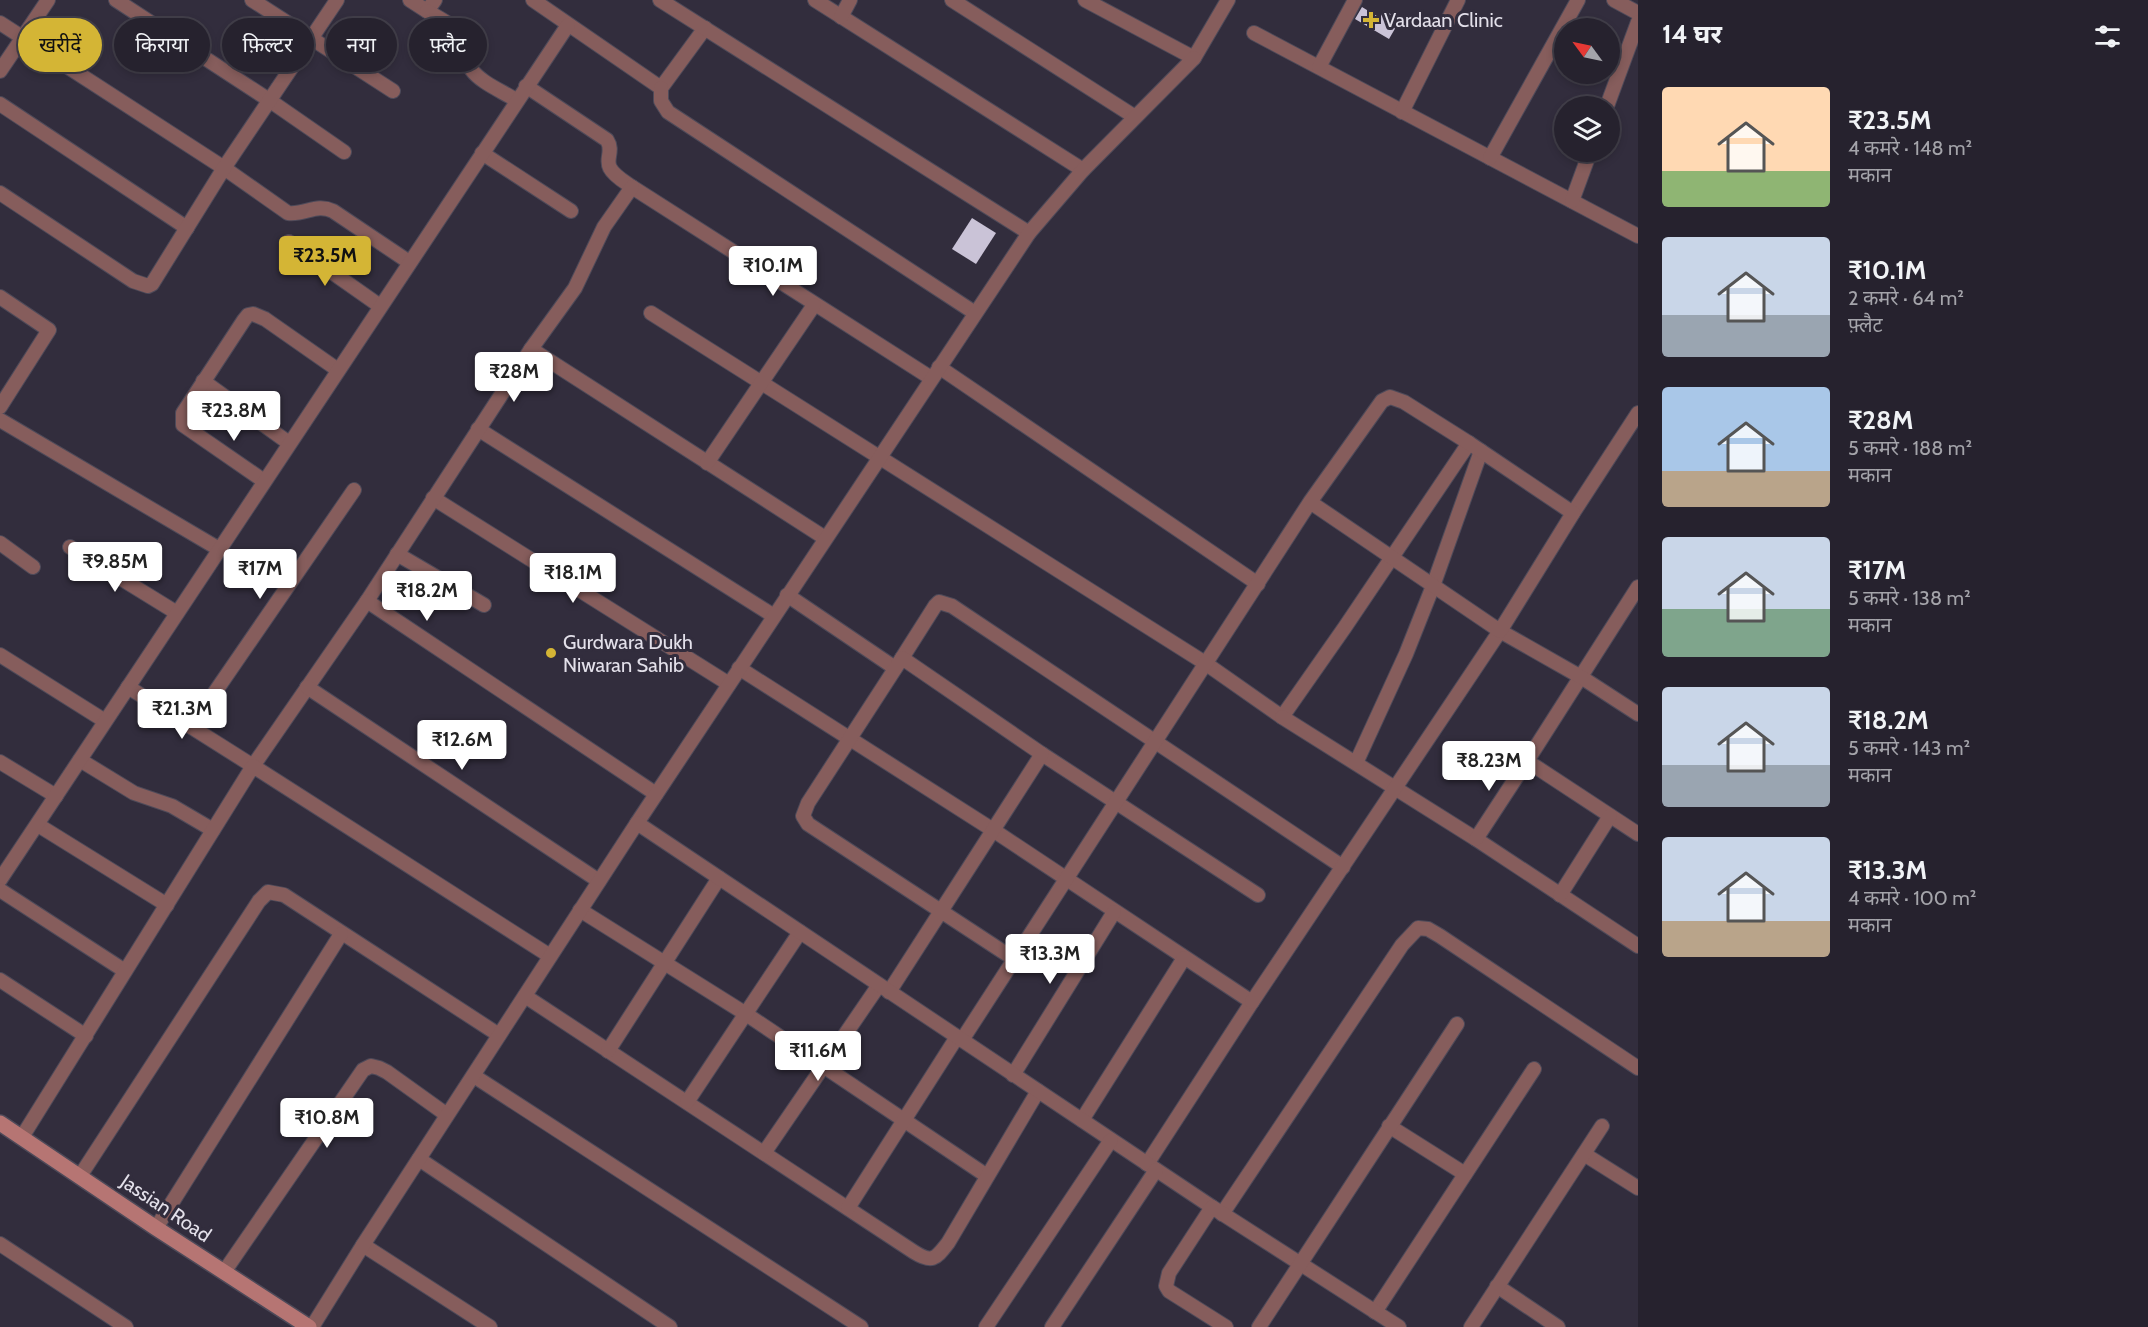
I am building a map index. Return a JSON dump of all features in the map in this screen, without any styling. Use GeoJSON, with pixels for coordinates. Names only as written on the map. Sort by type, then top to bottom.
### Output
{"type":"FeatureCollection","features":[{"type":"Feature","properties":{"kind":"street"},"geometry":{"type":"LineString","coordinates":[[36,18],[48,0]]}},
{"type":"Feature","properties":{"kind":"street"},"geometry":{"type":"LineString","coordinates":[[116,0],[344,152]]}},
{"type":"Feature","properties":{"kind":"street"},"geometry":{"type":"LineString","coordinates":[[252,0],[280,18]]}},
{"type":"Feature","properties":{"kind":"street"},"geometry":{"type":"LineString","coordinates":[[314,35],[337,0]]}},
{"type":"Feature","properties":{"kind":"street"},"geometry":{"type":"LineString","coordinates":[[410,0],[431,5],[465,37],[468,45],[467,60],[473,71],[516,100]]}},
{"type":"Feature","properties":{"kind":"street"},"geometry":{"type":"LineString","coordinates":[[533,0],[661,88]]}},
{"type":"Feature","properties":{"kind":"street"},"geometry":{"type":"LineString","coordinates":[[660,0],[1029,233]]}},
{"type":"Feature","properties":{"kind":"street"},"geometry":{"type":"LineString","coordinates":[[814,0],[1083,170]]}},
{"type":"Feature","properties":{"kind":"street"},"geometry":{"type":"LineString","coordinates":[[841,17],[850,0]]}},
{"type":"Feature","properties":{"kind":"street"},"geometry":{"type":"LineString","coordinates":[[952,0],[1135,117]]}},
{"type":"Feature","properties":{"kind":"street"},"geometry":{"type":"LineString","coordinates":[[1085,0],[1194,58]]}},
{"type":"Feature","properties":{"kind":"street"},"geometry":{"type":"LineString","coordinates":[[311,1327],[656,794],[1029,233],[1083,170],[1194,58],[1228,0]]}},
{"type":"Feature","properties":{"kind":"street"},"geometry":{"type":"LineString","coordinates":[[1319,67],[1355,0]]}},
{"type":"Feature","properties":{"kind":"street"},"geometry":{"type":"LineString","coordinates":[[1402,112],[1458,0]]}},
{"type":"Feature","properties":{"kind":"street"},"geometry":{"type":"LineString","coordinates":[[1490,158],[1578,0]]}},
{"type":"Feature","properties":{"kind":"street"},"geometry":{"type":"LineString","coordinates":[[1614,0],[1638,13]]}},
{"type":"Feature","properties":{"kind":"street"},"geometry":{"type":"LineString","coordinates":[[1611,96],[1638,22]]}},
{"type":"Feature","properties":{"kind":"street"},"geometry":{"type":"LineString","coordinates":[[0,23],[18,35]]}},
{"type":"Feature","properties":{"kind":"street"},"geometry":{"type":"LineString","coordinates":[[0,880],[516,100],[568,25]]}},
{"type":"Feature","properties":{"kind":"street"},"geometry":{"type":"LineString","coordinates":[[705,28],[661,88],[661,101],[668,112],[975,313]]}},
{"type":"Feature","properties":{"kind":"street"},"geometry":{"type":"LineString","coordinates":[[1254,33],[1572,201],[1637,232]]}},
{"type":"Feature","properties":{"kind":"street"},"geometry":{"type":"LineString","coordinates":[[314,39],[393,91]]}},
{"type":"Feature","properties":{"kind":"street"},"geometry":{"type":"LineString","coordinates":[[0,71],[18,44]]}},
{"type":"Feature","properties":{"kind":"street"},"geometry":{"type":"LineString","coordinates":[[75,72],[224,168],[288,213],[299,214],[324,207],[409,262]]}},
{"type":"Feature","properties":{"kind":"street"},"geometry":{"type":"LineString","coordinates":[[0,193],[141,285],[148,286],[152,284],[224,168],[288,72]]}},
{"type":"Feature","properties":{"kind":"street"},"geometry":{"type":"LineString","coordinates":[[526,86],[607,140],[611,148],[609,166],[612,172],[632,188],[814,305],[935,373],[1258,584]]}},
{"type":"Feature","properties":{"kind":"street"},"geometry":{"type":"LineString","coordinates":[[0,104],[188,228]]}},
{"type":"Feature","properties":{"kind":"street"},"geometry":{"type":"LineString","coordinates":[[482,153],[571,211]]}},
{"type":"Feature","properties":{"kind":"street"},"geometry":{"type":"LineString","coordinates":[[1572,201],[1586,162]]}},
{"type":"Feature","properties":{"kind":"street"},"geometry":{"type":"LineString","coordinates":[[22,1137],[253,766],[367,601],[531,349],[575,288],[604,227],[632,188]]}},
{"type":"Feature","properties":{"kind":"street"},"geometry":{"type":"LineString","coordinates":[[289,242],[380,306]]}},
{"type":"Feature","properties":{"kind":"street"},"geometry":{"type":"LineString","coordinates":[[0,297],[49,330],[0,407]]}},
{"type":"Feature","properties":{"kind":"street"},"geometry":{"type":"LineString","coordinates":[[707,463],[814,305]]}},
{"type":"Feature","properties":{"kind":"street"},"geometry":{"type":"LineString","coordinates":[[651,313],[1205,663],[1282,717],[1476,839],[1638,946]]}},
{"type":"Feature","properties":{"kind":"street"},"geometry":{"type":"LineString","coordinates":[[264,481],[183,425],[183,413],[203,381],[244,320],[248,315],[253,314],[265,319],[338,370]]}},
{"type":"Feature","properties":{"kind":"street"},"geometry":{"type":"LineString","coordinates":[[531,349],[825,538]]}},
{"type":"Feature","properties":{"kind":"street"},"geometry":{"type":"LineString","coordinates":[[203,381],[289,443]]}},
{"type":"Feature","properties":{"kind":"street"},"geometry":{"type":"LineString","coordinates":[[848,1208],[1014,959],[1310,502],[1382,401],[1390,396],[1404,402],[1573,513]]}},
{"type":"Feature","properties":{"kind":"street"},"geometry":{"type":"LineString","coordinates":[[0,420],[219,549]]}},
{"type":"Feature","properties":{"kind":"street"},"geometry":{"type":"LineString","coordinates":[[1052,1327],[1252,1002],[1500,631],[1573,513],[1636,421]]}},
{"type":"Feature","properties":{"kind":"street"},"geometry":{"type":"LineString","coordinates":[[478,429],[774,616]]}},
{"type":"Feature","properties":{"kind":"street"},"geometry":{"type":"LineString","coordinates":[[1282,717],[1392,558],[1475,447]]}},
{"type":"Feature","properties":{"kind":"street"},"geometry":{"type":"LineString","coordinates":[[1356,763],[1406,654],[1433,586],[1475,447]]}},
{"type":"Feature","properties":{"kind":"street"},"geometry":{"type":"LineString","coordinates":[[191,727],[354,490]]}},
{"type":"Feature","properties":{"kind":"street"},"geometry":{"type":"LineString","coordinates":[[434,498],[729,684]]}},
{"type":"Feature","properties":{"kind":"street"},"geometry":{"type":"LineString","coordinates":[[1310,502],[1500,631],[1581,677],[1638,714]]}},
{"type":"Feature","properties":{"kind":"street"},"geometry":{"type":"LineString","coordinates":[[0,543],[33,567]]}},
{"type":"Feature","properties":{"kind":"street"},"geometry":{"type":"LineString","coordinates":[[70,547],[177,613]]}},
{"type":"Feature","properties":{"kind":"street"},"geometry":{"type":"LineString","coordinates":[[397,554],[484,605]]}},
{"type":"Feature","properties":{"kind":"street"},"geometry":{"type":"LineString","coordinates":[[1476,839],[1637,590]]}},
{"type":"Feature","properties":{"kind":"street"},"geometry":{"type":"LineString","coordinates":[[787,595],[1042,754],[1258,895]]}},
{"type":"Feature","properties":{"kind":"street"},"geometry":{"type":"LineString","coordinates":[[367,601],[656,794]]}},
{"type":"Feature","properties":{"kind":"street"},"geometry":{"type":"LineString","coordinates":[[1014,959],[808,824],[803,816],[808,803],[939,602],[945,602],[1343,867]]}},
{"type":"Feature","properties":{"kind":"street"},"geometry":{"type":"LineString","coordinates":[[0,655],[105,721]]}},
{"type":"Feature","properties":{"kind":"street"},"geometry":{"type":"LineString","coordinates":[[739,668],[851,737],[1252,1002]]}},
{"type":"Feature","properties":{"kind":"street"},"geometry":{"type":"LineString","coordinates":[[128,687],[550,956]]}},
{"type":"Feature","properties":{"kind":"street"},"geometry":{"type":"LineString","coordinates":[[308,687],[599,881]]}},
{"type":"Feature","properties":{"kind":"street"},"geometry":{"type":"LineString","coordinates":[[764,1153],[824,1067],[941,910],[1042,754]]}},
{"type":"Feature","properties":{"kind":"street"},"geometry":{"type":"LineString","coordinates":[[80,760],[123,788],[149,800],[172,806],[213,830]]}},
{"type":"Feature","properties":{"kind":"street"},"geometry":{"type":"LineString","coordinates":[[0,762],[56,796]]}},
{"type":"Feature","properties":{"kind":"street"},"geometry":{"type":"LineString","coordinates":[[1527,762],[1638,834]]}},
{"type":"Feature","properties":{"kind":"street"},"geometry":{"type":"LineString","coordinates":[[1560,895],[1610,816]]}},
{"type":"Feature","properties":{"kind":"street"},"geometry":{"type":"LineString","coordinates":[[637,823],[1151,1167],[1399,1327]]}},
{"type":"Feature","properties":{"kind":"street"},"geometry":{"type":"LineString","coordinates":[[38,825],[167,905]]}},
{"type":"Feature","properties":{"kind":"street"},"geometry":{"type":"LineString","coordinates":[[608,1051],[720,878]]}},
{"type":"Feature","properties":{"kind":"street"},"geometry":{"type":"LineString","coordinates":[[0,890],[125,971]]}},
{"type":"Feature","properties":{"kind":"street"},"geometry":{"type":"LineString","coordinates":[[80,1176],[265,894],[273,892],[284,895],[499,1035]]}},
{"type":"Feature","properties":{"kind":"street"},"geometry":{"type":"LineString","coordinates":[[580,910],[664,965],[746,1014],[987,1176]]}},
{"type":"Feature","properties":{"kind":"street"},"geometry":{"type":"LineString","coordinates":[[1013,1075],[1114,912]]}},
{"type":"Feature","properties":{"kind":"street"},"geometry":{"type":"LineString","coordinates":[[1226,1327],[1169,1291],[1166,1286],[1169,1273],[1217,1210],[1402,945],[1418,928],[1428,929],[1440,936],[1638,1068]]}},
{"type":"Feature","properties":{"kind":"street"},"geometry":{"type":"LineString","coordinates":[[687,1102],[800,932]]}},
{"type":"Feature","properties":{"kind":"street"},"geometry":{"type":"LineString","coordinates":[[156,1228],[341,934]]}},
{"type":"Feature","properties":{"kind":"street"},"geometry":{"type":"LineString","coordinates":[[1082,1120],[1184,958]]}},
{"type":"Feature","properties":{"kind":"street"},"geometry":{"type":"LineString","coordinates":[[0,980],[86,1036]]}},
{"type":"Feature","properties":{"kind":"street"},"geometry":{"type":"LineString","coordinates":[[525,996],[920,1256],[930,1260],[948,1243],[1038,1091]]}},
{"type":"Feature","properties":{"kind":"street"},"geometry":{"type":"LineString","coordinates":[[1259,1327],[1456,1024]]}},
{"type":"Feature","properties":{"kind":"street"},"geometry":{"type":"LineString","coordinates":[[224,1272],[363,1070],[371,1066],[379,1068],[447,1116]]}},
{"type":"Feature","properties":{"kind":"street"},"geometry":{"type":"LineString","coordinates":[[1375,1312],[1534,1069]]}},
{"type":"Feature","properties":{"kind":"street"},"geometry":{"type":"LineString","coordinates":[[474,1076],[861,1327]]}},
{"type":"Feature","properties":{"kind":"street","name":"Jassian Road"},"geometry":{"type":"LineString","coordinates":[[0,1123],[156,1228],[311,1327]]}},
{"type":"Feature","properties":{"kind":"street"},"geometry":{"type":"LineString","coordinates":[[1389,1126],[1465,1174]]}},
{"type":"Feature","properties":{"kind":"street"},"geometry":{"type":"LineString","coordinates":[[1471,1327],[1602,1126]]}},
{"type":"Feature","properties":{"kind":"street"},"geometry":{"type":"LineString","coordinates":[[986,1327],[1111,1140]]}},
{"type":"Feature","properties":{"kind":"street"},"geometry":{"type":"LineString","coordinates":[[1584,1154],[1638,1188]]}},
{"type":"Feature","properties":{"kind":"street"},"geometry":{"type":"LineString","coordinates":[[419,1159],[670,1327]]}},
{"type":"Feature","properties":{"kind":"street"},"geometry":{"type":"LineString","coordinates":[[0,1244],[126,1327]]}},
{"type":"Feature","properties":{"kind":"street"},"geometry":{"type":"LineString","coordinates":[[363,1245],[490,1327]]}},
{"type":"Feature","properties":{"kind":"street"},"geometry":{"type":"LineString","coordinates":[[1497,1287],[1558,1327]]}},
{"type":"Feature","properties":{"kind":"building"},"geometry":{"type":"Polygon","coordinates":[[[1362,7],[1380,18],[1384,10],[1400,20],[1389,39],[1355,19],[1362,7]]]}},
{"type":"Feature","properties":{"kind":"building"},"geometry":{"type":"Polygon","coordinates":[[[972,218],[996,233],[976,264],[952,249],[972,218]]]}},
{"type":"Feature","properties":{"kind":"place","name":"Vardaan Clinic"},"geometry":{"type":"Point","coordinates":[1371,20]}},
{"type":"Feature","properties":{"kind":"place","name":"Gurdwara Dukh Niwaran Sahib"},"geometry":{"type":"Point","coordinates":[551,653]}}]}
